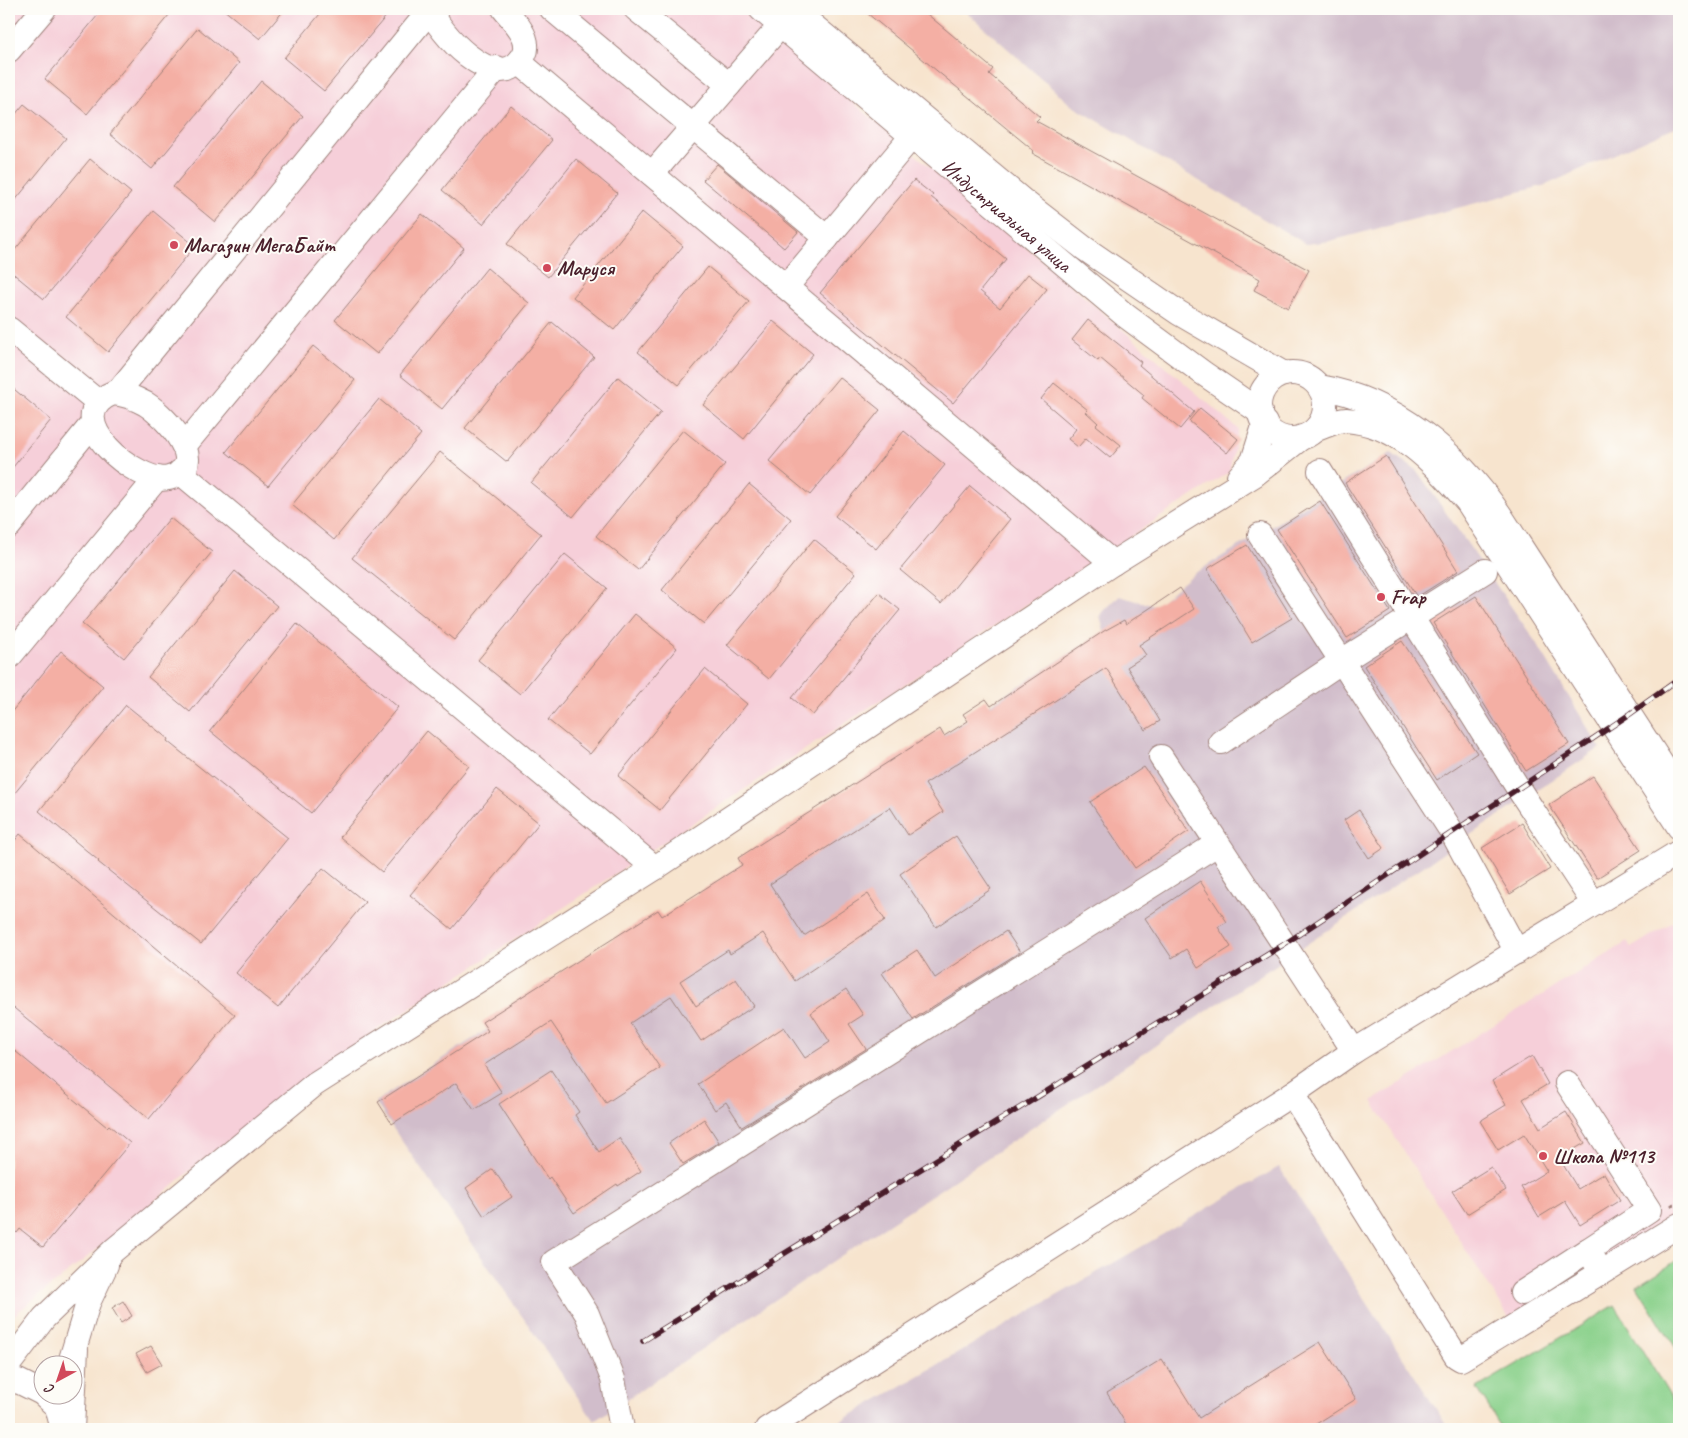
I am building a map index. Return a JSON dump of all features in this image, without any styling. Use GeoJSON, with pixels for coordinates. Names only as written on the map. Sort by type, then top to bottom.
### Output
{"type":"FeatureCollection","features":[{"type":"Feature","properties":{"kind":"street"},"geometry":{"type":"LineString","coordinates":[[9,50],[44,9]]}},
{"type":"Feature","properties":{"kind":"street"},"geometry":{"type":"LineString","coordinates":[[9,526],[102,406],[430,9],[435,21],[458,48],[478,62],[508,65],[652,174],[1113,563]]}},
{"type":"Feature","properties":{"kind":"street"},"geometry":{"type":"LineString","coordinates":[[184,446],[508,65],[524,56],[526,43],[504,9]]}},
{"type":"Feature","properties":{"kind":"street"},"geometry":{"type":"LineString","coordinates":[[523,36],[546,9]]}},
{"type":"Feature","properties":{"kind":"street"},"geometry":{"type":"LineString","coordinates":[[552,9],[827,238]]}},
{"type":"Feature","properties":{"kind":"street"},"geometry":{"type":"LineString","coordinates":[[636,9],[730,85]]}},
{"type":"Feature","properties":{"kind":"street","name":"Индустриальная улица"},"geometry":{"type":"LineString","coordinates":[[761,9],[787,17],[919,127],[1126,316],[1262,418]]}},
{"type":"Feature","properties":{"kind":"street"},"geometry":{"type":"LineString","coordinates":[[652,174],[787,17]]}},
{"type":"Feature","properties":{"kind":"street"},"geometry":{"type":"LineString","coordinates":[[786,287],[919,127]]}},
{"type":"Feature","properties":{"kind":"street","name":"Индустриальная улица"},"geometry":{"type":"LineString","coordinates":[[919,127],[1084,248],[1179,313],[1284,374]]}},
{"type":"Feature","properties":{"kind":"street"},"geometry":{"type":"LineString","coordinates":[[9,329],[102,406]]}},
{"type":"Feature","properties":{"kind":"street"},"geometry":{"type":"LineString","coordinates":[[9,1364],[44,1318],[114,1250],[315,1084],[655,868],[1113,563],[1254,475],[1309,433],[1324,416],[1325,401],[1320,387],[1310,378],[1297,373],[1284,374],[1272,379],[1264,388],[1260,400],[1262,418],[1253,461],[1247,470],[1224,492]]}},
{"type":"Feature","properties":{"kind":"street"},"geometry":{"type":"LineString","coordinates":[[1320,387],[1358,396],[1402,419],[1459,463],[1475,496],[1575,646],[1679,791]]}},
{"type":"Feature","properties":{"kind":"street"},"geometry":{"type":"LineString","coordinates":[[129,395],[147,405],[164,418],[184,446],[188,454],[186,466],[170,478],[157,478],[139,472],[120,458],[96,431],[102,406],[129,395]]}},
{"type":"Feature","properties":{"kind":"street"},"geometry":{"type":"LineString","coordinates":[[1262,418],[1282,437],[1309,433],[1344,420],[1382,428],[1396,434],[1416,448],[1475,496]]}},
{"type":"Feature","properties":{"kind":"street"},"geometry":{"type":"LineString","coordinates":[[1320,471],[1594,904]]}},
{"type":"Feature","properties":{"kind":"street"},"geometry":{"type":"LineString","coordinates":[[180,472],[655,868]]}},
{"type":"Feature","properties":{"kind":"street"},"geometry":{"type":"LineString","coordinates":[[9,657],[157,478]]}},
{"type":"Feature","properties":{"kind":"street"},"geometry":{"type":"LineString","coordinates":[[1260,535],[1452,832],[1517,952]]}},
{"type":"Feature","properties":{"kind":"street"},"geometry":{"type":"LineString","coordinates":[[1221,742],[1342,661],[1485,571]]}},
{"type":"Feature","properties":{"kind":"street"},"geometry":{"type":"LineString","coordinates":[[1575,646],[1679,826]]}},
{"type":"Feature","properties":{"kind":"street"},"geometry":{"type":"LineString","coordinates":[[1161,757],[1354,1051]]}},
{"type":"Feature","properties":{"kind":"street"},"geometry":{"type":"LineString","coordinates":[[622,1429],[613,1379],[587,1314],[554,1262],[1217,844]]}},
{"type":"Feature","properties":{"kind":"street"},"geometry":{"type":"LineString","coordinates":[[767,1429],[1292,1094],[1354,1051],[1679,852]]}},
{"type":"Feature","properties":{"kind":"street"},"geometry":{"type":"LineString","coordinates":[[1292,1094],[1456,1356],[1461,1359],[1672,1229],[1649,1210],[1567,1083]]}},
{"type":"Feature","properties":{"kind":"street"},"geometry":{"type":"LineString","coordinates":[[1522,1293],[1649,1210]]}},
{"type":"Feature","properties":{"kind":"street"},"geometry":{"type":"LineString","coordinates":[[72,1356],[88,1303],[114,1250]]}},
{"type":"Feature","properties":{"kind":"street"},"geometry":{"type":"LineString","coordinates":[[1588,1250],[1602,1273]]}},
{"type":"Feature","properties":{"kind":"street"},"geometry":{"type":"LineString","coordinates":[[9,1342],[44,1318]]}},
{"type":"Feature","properties":{"kind":"street"},"geometry":{"type":"LineString","coordinates":[[72,1429],[77,1339]]}},
{"type":"Feature","properties":{"kind":"street"},"geometry":{"type":"LineString","coordinates":[[9,1382],[18,1381],[32,1390]]}},
{"type":"Feature","properties":{"kind":"shaded area"},"geometry":{"type":"Polygon","coordinates":[[[9,9],[741,9],[1038,257],[1238,429],[1229,472],[378,1029],[200,1162],[109,1240],[9,1319],[9,9]]]}},
{"type":"Feature","properties":{"kind":"shaded area"},"geometry":{"type":"Polygon","coordinates":[[[963,9],[1679,9],[1679,125],[1546,185],[1330,241],[1306,244],[1071,105],[963,9]]]}},
{"type":"Feature","properties":{"kind":"shaded area"},"geometry":{"type":"Polygon","coordinates":[[[1391,453],[1417,471],[1535,641],[1600,748],[594,1421],[375,1102],[1104,631],[1100,615],[1119,596],[1155,606],[1195,573],[1391,453]]]}},
{"type":"Feature","properties":{"kind":"shaded area","name":"Школа №113"},"geometry":{"type":"Polygon","coordinates":[[[1679,918],[1679,1211],[1509,1318],[1372,1101],[1627,942],[1631,948],[1679,918]]]}},
{"type":"Feature","properties":{"kind":"shaded area"},"geometry":{"type":"Polygon","coordinates":[[[1279,1167],[1449,1429],[827,1429],[1279,1167]]]}},
{"type":"Feature","properties":{"kind":"green space"},"geometry":{"type":"Polygon","coordinates":[[[1679,1259],[1679,1353],[1637,1286],[1679,1259]]]}},
{"type":"Feature","properties":{"kind":"green space"},"geometry":{"type":"Polygon","coordinates":[[[1615,1305],[1679,1411],[1679,1429],[1502,1429],[1477,1388],[1615,1305]]]}},
{"type":"Feature","properties":{"kind":"building"},"geometry":{"type":"Polygon","coordinates":[[[103,9],[174,9],[87,114],[45,79],[103,9]]]}},
{"type":"Feature","properties":{"kind":"building"},"geometry":{"type":"Polygon","coordinates":[[[223,9],[285,9],[260,39],[223,9]]]}},
{"type":"Feature","properties":{"kind":"building"},"geometry":{"type":"Polygon","coordinates":[[[324,9],[392,9],[324,91],[284,58],[324,9]]]}},
{"type":"Feature","properties":{"kind":"building"},"geometry":{"type":"Polygon","coordinates":[[[862,9],[921,9],[993,69],[989,74],[1040,117],[1036,121],[1309,270],[1288,308],[1254,290],[1260,279],[1032,153],[1034,151],[862,9]]]}},
{"type":"Feature","properties":{"kind":"building"},"geometry":{"type":"Polygon","coordinates":[[[198,28],[239,63],[152,169],[110,134],[198,28]]]}},
{"type":"Feature","properties":{"kind":"building"},"geometry":{"type":"Polygon","coordinates":[[[261,81],[303,116],[215,222],[173,187],[261,81]]]}},
{"type":"Feature","properties":{"kind":"building"},"geometry":{"type":"Polygon","coordinates":[[[24,104],[66,138],[9,208],[9,122],[24,104]]]}},
{"type":"Feature","properties":{"kind":"building"},"geometry":{"type":"Polygon","coordinates":[[[511,106],[552,140],[483,224],[442,190],[511,106]]]}},
{"type":"Feature","properties":{"kind":"building"},"geometry":{"type":"Polygon","coordinates":[[[90,159],[131,193],[44,299],[9,270],[9,257],[90,159]]]}},
{"type":"Feature","properties":{"kind":"building"},"geometry":{"type":"Polygon","coordinates":[[[576,159],[617,193],[548,277],[507,244],[576,159]]]}},
{"type":"Feature","properties":{"kind":"building"},"geometry":{"type":"Polygon","coordinates":[[[717,164],[798,232],[784,248],[703,180],[717,164]]]}},
{"type":"Feature","properties":{"kind":"building"},"geometry":{"type":"Polygon","coordinates":[[[914,180],[933,195],[931,197],[1006,259],[980,291],[1000,308],[1028,274],[1047,289],[953,403],[820,293],[914,180]]]}},
{"type":"Feature","properties":{"kind":"building"},"geometry":{"type":"Polygon","coordinates":[[[153,211],[195,246],[108,352],[66,317],[153,211]]]}},
{"type":"Feature","properties":{"kind":"building"},"geometry":{"type":"Polygon","coordinates":[[[642,212],[683,246],[614,330],[573,297],[642,212]]]}},
{"type":"Feature","properties":{"kind":"building"},"geometry":{"type":"Polygon","coordinates":[[[422,214],[464,248],[377,354],[335,320],[422,214]]]}},
{"type":"Feature","properties":{"kind":"building"},"geometry":{"type":"Polygon","coordinates":[[[708,267],[749,301],[679,385],[638,352],[708,267]]]}},
{"type":"Feature","properties":{"kind":"building"},"geometry":{"type":"Polygon","coordinates":[[[487,268],[529,303],[442,409],[400,375],[487,268]]]}},
{"type":"Feature","properties":{"kind":"building"},"geometry":{"type":"Polygon","coordinates":[[[1088,320],[1141,362],[1139,365],[1194,412],[1180,429],[1142,398],[1144,395],[1100,358],[1098,361],[1072,340],[1088,320]]]}},
{"type":"Feature","properties":{"kind":"building"},"geometry":{"type":"Polygon","coordinates":[[[773,321],[813,354],[744,439],[703,405],[773,321]]]}},
{"type":"Feature","properties":{"kind":"building"},"geometry":{"type":"Polygon","coordinates":[[[552,322],[594,357],[507,462],[465,428],[552,322]]]}},
{"type":"Feature","properties":{"kind":"building"},"geometry":{"type":"Polygon","coordinates":[[[313,346],[355,380],[268,486],[226,452],[313,346]]]}},
{"type":"Feature","properties":{"kind":"building"},"geometry":{"type":"Polygon","coordinates":[[[618,377],[661,412],[573,517],[531,483],[618,377]]]}},
{"type":"Feature","properties":{"kind":"building"},"geometry":{"type":"Polygon","coordinates":[[[839,377],[880,410],[810,495],[769,461],[839,377]]]}},
{"type":"Feature","properties":{"kind":"building"},"geometry":{"type":"Polygon","coordinates":[[[1054,383],[1088,410],[1086,412],[1098,423],[1096,425],[1121,445],[1110,458],[1086,438],[1078,447],[1068,439],[1076,429],[1041,399],[1054,383]]]}},
{"type":"Feature","properties":{"kind":"building"},"geometry":{"type":"Polygon","coordinates":[[[9,385],[51,420],[9,472],[9,385]]]}},
{"type":"Feature","properties":{"kind":"building"},"geometry":{"type":"Polygon","coordinates":[[[379,399],[421,434],[334,540],[292,505],[379,399]]]}},
{"type":"Feature","properties":{"kind":"building"},"geometry":{"type":"Polygon","coordinates":[[[1200,408],[1238,439],[1227,453],[1189,421],[1200,408]]]}},
{"type":"Feature","properties":{"kind":"building"},"geometry":{"type":"Polygon","coordinates":[[[683,430],[725,464],[638,570],[596,536],[683,430]]]}},
{"type":"Feature","properties":{"kind":"building"},"geometry":{"type":"Polygon","coordinates":[[[904,431],[945,465],[876,549],[835,516],[904,431]]]}},
{"type":"Feature","properties":{"kind":"building"},"geometry":{"type":"Polygon","coordinates":[[[440,452],[541,534],[454,640],[352,558],[440,452]]]}},
{"type":"Feature","properties":{"kind":"building"},"geometry":{"type":"Polygon","coordinates":[[[1386,456],[1458,571],[1417,597],[1345,483],[1386,456]]]}},
{"type":"Feature","properties":{"kind":"building"},"geometry":{"type":"Polygon","coordinates":[[[749,484],[791,519],[704,624],[662,590],[749,484]]]}},
{"type":"Feature","properties":{"kind":"building"},"geometry":{"type":"Polygon","coordinates":[[[970,486],[1010,519],[941,604],[900,570],[970,486]]]}},
{"type":"Feature","properties":{"kind":"building"},"geometry":{"type":"Polygon","coordinates":[[[1320,501],[1390,611],[1347,638],[1277,529],[1320,501]]]}},
{"type":"Feature","properties":{"kind":"building"},"geometry":{"type":"Polygon","coordinates":[[[170,518],[212,552],[124,658],[82,624],[170,518]]]}},
{"type":"Feature","properties":{"kind":"building"},"geometry":{"type":"Polygon","coordinates":[[[814,539],[856,573],[769,679],[727,645],[814,539]]]}},
{"type":"Feature","properties":{"kind":"building"},"geometry":{"type":"Polygon","coordinates":[[[1247,545],[1292,618],[1252,642],[1207,569],[1247,545]]]}},
{"type":"Feature","properties":{"kind":"building"},"geometry":{"type":"Polygon","coordinates":[[[565,554],[607,588],[520,694],[478,660],[565,554]]]}},
{"type":"Feature","properties":{"kind":"building"},"geometry":{"type":"Polygon","coordinates":[[[235,571],[277,606],[190,712],[148,677],[235,571]]]}},
{"type":"Feature","properties":{"kind":"building"},"geometry":{"type":"Polygon","coordinates":[[[1180,588],[1194,609],[1139,645],[1146,655],[1127,667],[1160,721],[1145,730],[1106,668],[925,784],[943,812],[908,835],[890,807],[770,884],[804,936],[868,894],[885,920],[795,981],[763,933],[730,954],[728,950],[680,981],[696,1006],[736,979],[754,1006],[701,1041],[671,996],[630,1023],[660,1068],[606,1103],[551,1022],[484,1065],[502,1093],[474,1110],[456,1083],[392,1124],[378,1102],[488,1031],[482,1022],[658,910],[662,916],[742,865],[738,858],[940,729],[944,736],[968,721],[963,714],[986,699],[991,706],[1104,631],[1124,620],[1126,624],[1180,588]]]}},
{"type":"Feature","properties":{"kind":"building"},"geometry":{"type":"Polygon","coordinates":[[[879,593],[900,610],[813,715],[792,698],[879,593]]]}},
{"type":"Feature","properties":{"kind":"building"},"geometry":{"type":"Polygon","coordinates":[[[1476,596],[1569,744],[1526,771],[1433,623],[1476,596]]]}},
{"type":"Feature","properties":{"kind":"building"},"geometry":{"type":"Polygon","coordinates":[[[635,614],[677,648],[590,754],[548,720],[635,614]]]}},
{"type":"Feature","properties":{"kind":"building"},"geometry":{"type":"Polygon","coordinates":[[[297,624],[398,707],[311,813],[210,731],[297,624]]]}},
{"type":"Feature","properties":{"kind":"building"},"geometry":{"type":"Polygon","coordinates":[[[1402,641],[1477,753],[1437,780],[1364,666],[1402,641]]]}},
{"type":"Feature","properties":{"kind":"building"},"geometry":{"type":"Polygon","coordinates":[[[61,651],[103,686],[9,800],[9,715],[61,651]]]}},
{"type":"Feature","properties":{"kind":"building"},"geometry":{"type":"Polygon","coordinates":[[[705,669],[747,704],[660,810],[618,776],[705,669]]]}},
{"type":"Feature","properties":{"kind":"building"},"geometry":{"type":"Polygon","coordinates":[[[126,705],[168,739],[167,741],[288,838],[201,944],[98,862],[39,811],[126,705]]]}},
{"type":"Feature","properties":{"kind":"building"},"geometry":{"type":"Polygon","coordinates":[[[427,731],[469,766],[382,872],[340,837],[427,731]]]}},
{"type":"Feature","properties":{"kind":"building"},"geometry":{"type":"Polygon","coordinates":[[[1144,767],[1189,831],[1135,868],[1090,802],[1144,767]]]}},
{"type":"Feature","properties":{"kind":"building"},"geometry":{"type":"Polygon","coordinates":[[[1593,776],[1641,850],[1597,878],[1549,805],[1593,776]]]}},
{"type":"Feature","properties":{"kind":"building"},"geometry":{"type":"Polygon","coordinates":[[[497,789],[539,823],[452,929],[410,895],[497,789]]]}},
{"type":"Feature","properties":{"kind":"building"},"geometry":{"type":"Polygon","coordinates":[[[1359,810],[1384,848],[1369,858],[1344,820],[1359,810]]]}},
{"type":"Feature","properties":{"kind":"building"},"geometry":{"type":"Polygon","coordinates":[[[1522,823],[1550,869],[1510,894],[1482,848],[1522,823]]]}},
{"type":"Feature","properties":{"kind":"building"},"geometry":{"type":"Polygon","coordinates":[[[20,834],[235,1015],[149,1119],[9,1004],[9,848],[20,834]]]}},
{"type":"Feature","properties":{"kind":"building"},"geometry":{"type":"Polygon","coordinates":[[[956,836],[991,889],[936,927],[900,874],[956,836]]]}},
{"type":"Feature","properties":{"kind":"building"},"geometry":{"type":"Polygon","coordinates":[[[323,868],[365,902],[278,1008],[236,973],[323,868]]]}},
{"type":"Feature","properties":{"kind":"building"},"geometry":{"type":"Polygon","coordinates":[[[1200,881],[1227,922],[1218,927],[1231,947],[1198,968],[1186,949],[1172,958],[1145,918],[1200,881]]]}},
{"type":"Feature","properties":{"kind":"building"},"geometry":{"type":"Polygon","coordinates":[[[1006,931],[1020,952],[913,1019],[882,973],[917,950],[935,978],[1006,931]]]}},
{"type":"Feature","properties":{"kind":"building"},"geometry":{"type":"Polygon","coordinates":[[[846,989],[863,1015],[849,1024],[866,1049],[742,1127],[726,1102],[715,1110],[698,1084],[784,1027],[805,1058],[830,1042],[811,1013],[846,989]]]}},
{"type":"Feature","properties":{"kind":"building"},"geometry":{"type":"Polygon","coordinates":[[[9,1046],[107,1127],[109,1125],[130,1143],[43,1247],[20,1229],[17,1233],[9,1226],[9,1046]]]}},
{"type":"Feature","properties":{"kind":"building"},"geometry":{"type":"Polygon","coordinates":[[[1532,1056],[1548,1084],[1523,1099],[1540,1128],[1566,1112],[1585,1143],[1559,1158],[1578,1189],[1604,1173],[1620,1200],[1580,1225],[1565,1201],[1539,1217],[1521,1187],[1547,1171],[1524,1134],[1498,1150],[1480,1121],[1506,1105],[1492,1081],[1532,1056]]]}},
{"type":"Feature","properties":{"kind":"building"},"geometry":{"type":"Polygon","coordinates":[[[551,1070],[579,1112],[575,1115],[599,1152],[619,1138],[641,1171],[618,1186],[617,1184],[574,1213],[550,1177],[548,1179],[499,1104],[551,1070]]]}},
{"type":"Feature","properties":{"kind":"building"},"geometry":{"type":"Polygon","coordinates":[[[704,1119],[719,1142],[683,1164],[669,1143],[704,1119]]]}},
{"type":"Feature","properties":{"kind":"building"},"geometry":{"type":"Polygon","coordinates":[[[1491,1167],[1506,1190],[1467,1214],[1452,1191],[1491,1167]]]}},
{"type":"Feature","properties":{"kind":"building"},"geometry":{"type":"Polygon","coordinates":[[[493,1169],[512,1197],[484,1216],[466,1188],[493,1169]]]}},
{"type":"Feature","properties":{"kind":"building"},"geometry":{"type":"Polygon","coordinates":[[[123,1301],[132,1316],[121,1323],[112,1308],[123,1301]]]}},
{"type":"Feature","properties":{"kind":"building"},"geometry":{"type":"Polygon","coordinates":[[[1320,1342],[1356,1399],[1308,1429],[1129,1429],[1107,1393],[1162,1359],[1199,1418],[1320,1342]]]}},
{"type":"Feature","properties":{"kind":"building"},"geometry":{"type":"Polygon","coordinates":[[[151,1346],[162,1364],[147,1372],[136,1354],[151,1346]]]}},
{"type":"Feature","properties":{"kind":"railway"},"geometry":{"type":"LineString","coordinates":[[643,1341],[1283,945],[1630,714],[1679,679]]}},
{"type":"Feature","properties":{"kind":"place","name":"Магазин МегаБайт"},"geometry":{"type":"Point","coordinates":[174,245]}},
{"type":"Feature","properties":{"kind":"place","name":"Маруся"},"geometry":{"type":"Point","coordinates":[547,268]}},
{"type":"Feature","properties":{"kind":"place","name":"Frap"},"geometry":{"type":"Point","coordinates":[1381,597]}},
{"type":"Feature","properties":{"kind":"place","name":"Школа №113"},"geometry":{"type":"Point","coordinates":[1543,1156]}}]}
